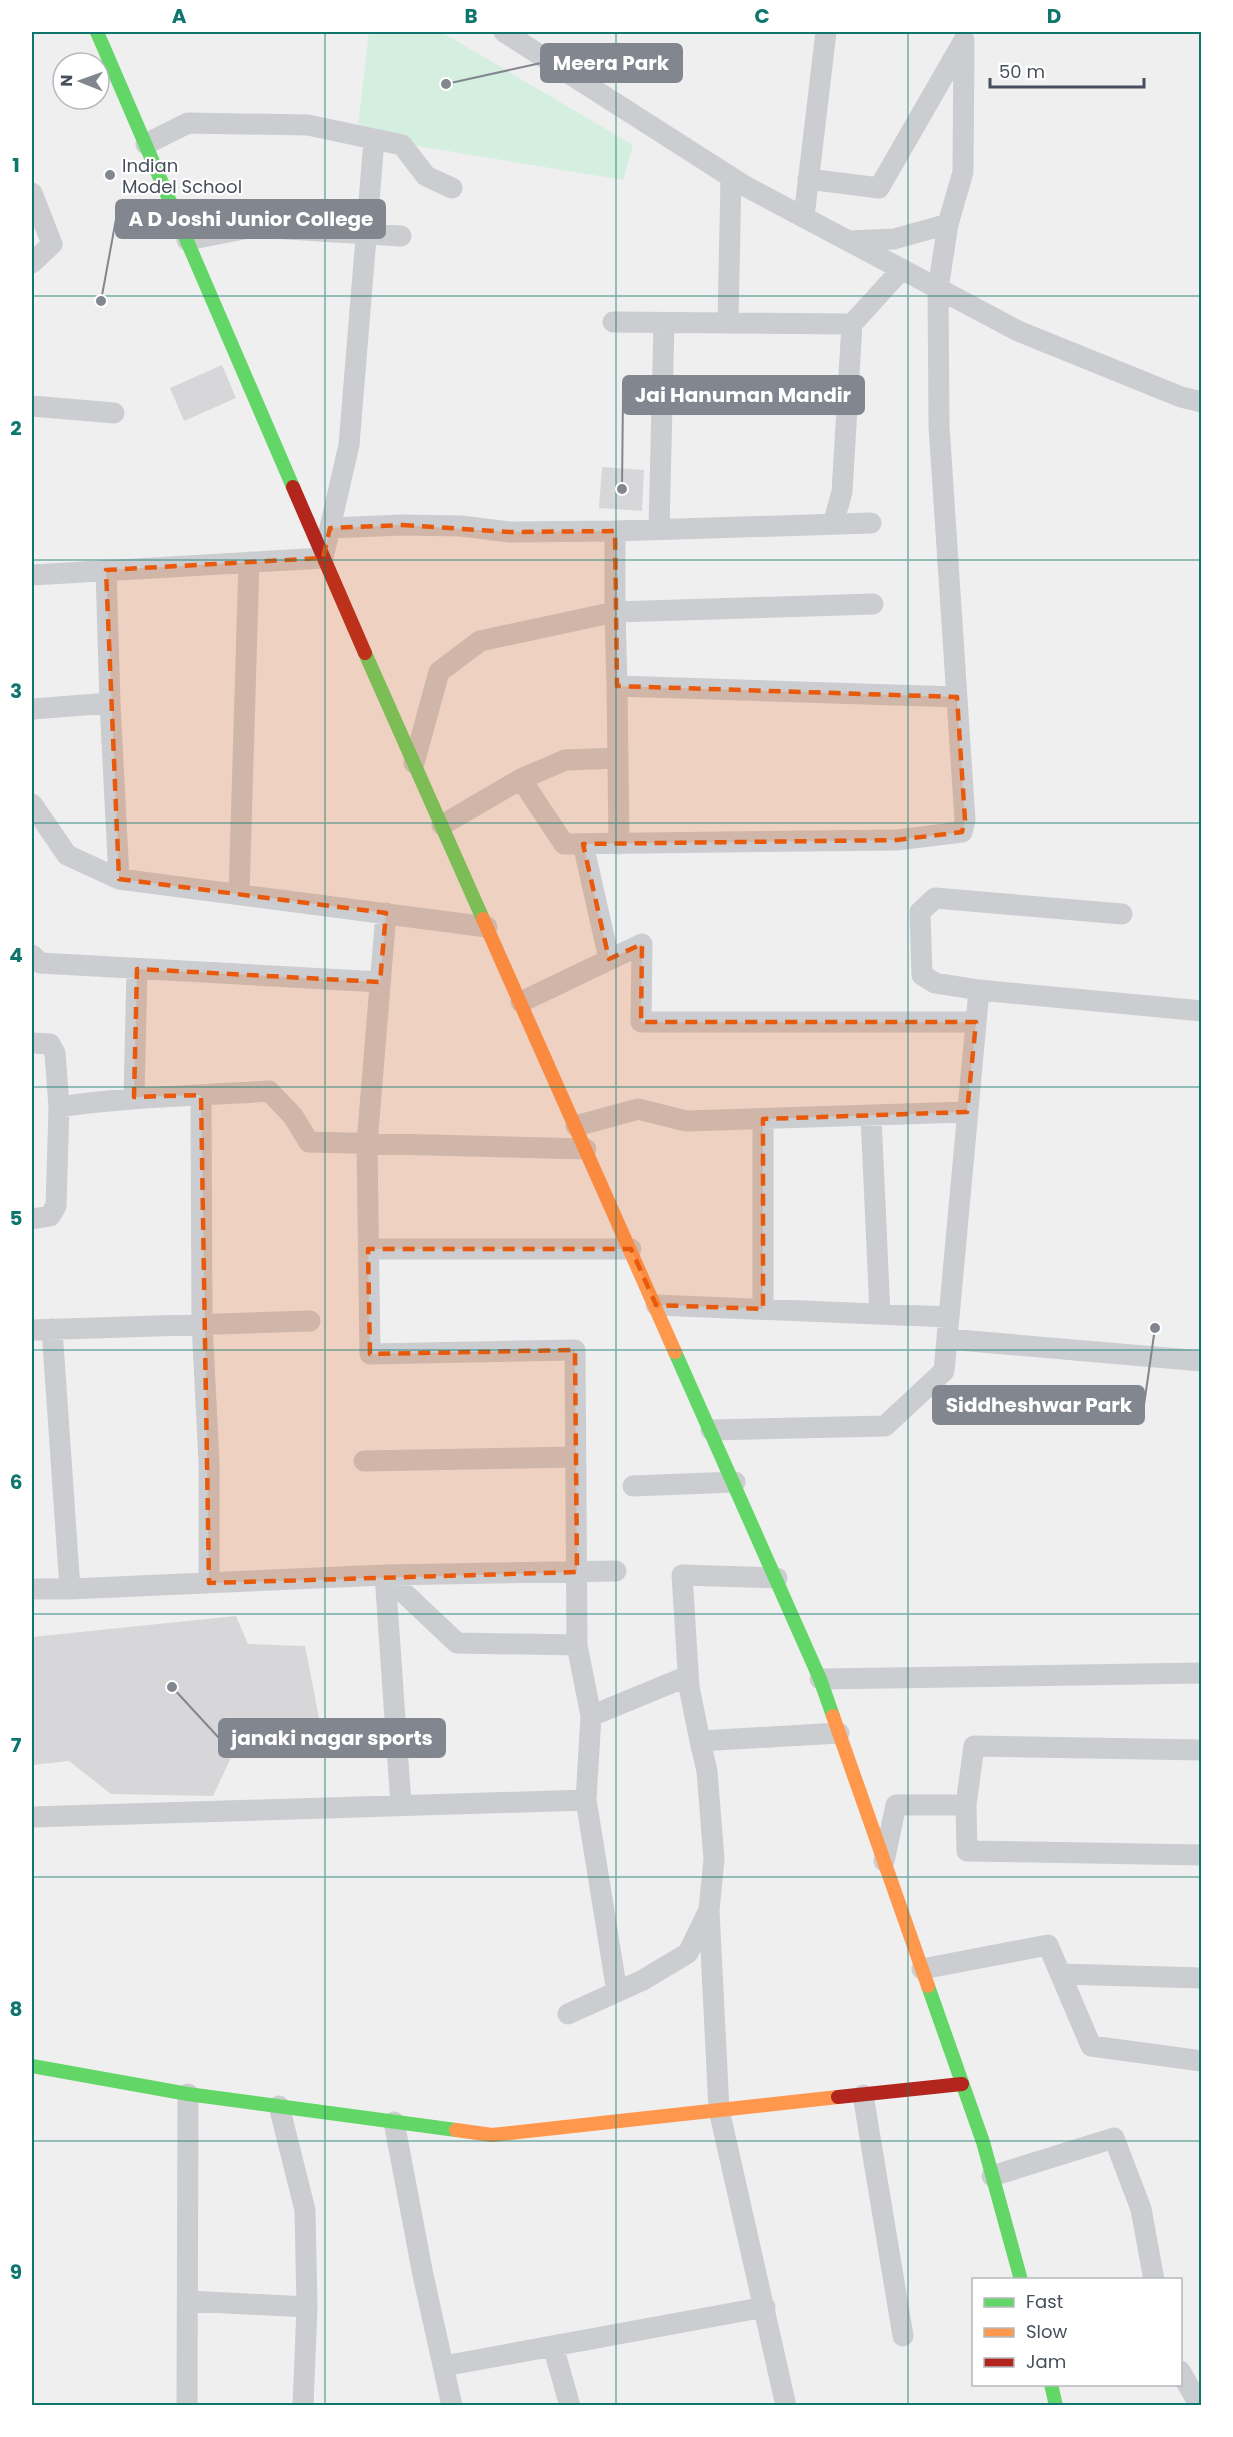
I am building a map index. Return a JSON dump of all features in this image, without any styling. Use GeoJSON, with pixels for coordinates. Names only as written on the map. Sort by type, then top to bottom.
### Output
{"type":"FeatureCollection","features":[{"type":"Feature","properties":{"kind":"street"},"geometry":{"type":"LineString","coordinates":[[98,32],[323,558],[735,1482],[820,1679],[962,2084],[992,2176],[1020,2278]]}},
{"type":"Feature","properties":{"kind":"street"},"geometry":{"type":"LineString","coordinates":[[504,32],[731,177],[938,289],[1018,331],[1181,397],[1202,402]]}},
{"type":"Feature","properties":{"kind":"street"},"geometry":{"type":"LineString","coordinates":[[804,217],[825,32]]}},
{"type":"Feature","properties":{"kind":"street"},"geometry":{"type":"LineString","coordinates":[[808,179],[879,188],[964,36]]}},
{"type":"Feature","properties":{"kind":"street"},"geometry":{"type":"LineString","coordinates":[[521,779],[564,844],[897,840],[962,832],[965,820],[939,426],[938,289],[948,224],[963,172],[964,36]]}},
{"type":"Feature","properties":{"kind":"street"},"geometry":{"type":"LineString","coordinates":[[146,144],[188,123],[309,125],[402,145],[426,176],[452,188]]}},
{"type":"Feature","properties":{"kind":"street"},"geometry":{"type":"LineString","coordinates":[[323,558],[349,445],[374,140]]}},
{"type":"Feature","properties":{"kind":"street"},"geometry":{"type":"LineString","coordinates":[[728,321],[731,177]]}},
{"type":"Feature","properties":{"kind":"street"},"geometry":{"type":"LineString","coordinates":[[32,193],[52,244],[32,263]]}},
{"type":"Feature","properties":{"kind":"street"},"geometry":{"type":"LineString","coordinates":[[849,241],[894,239],[948,224]]}},
{"type":"Feature","properties":{"kind":"street"},"geometry":{"type":"LineString","coordinates":[[187,240],[254,227],[401,236]]}},
{"type":"Feature","properties":{"kind":"street"},"geometry":{"type":"LineString","coordinates":[[833,524],[842,492],[852,324],[902,269]]}},
{"type":"Feature","properties":{"kind":"street"},"geometry":{"type":"LineString","coordinates":[[613,322],[728,321],[852,324]]}},
{"type":"Feature","properties":{"kind":"street"},"geometry":{"type":"LineString","coordinates":[[658,530],[664,323]]}},
{"type":"Feature","properties":{"kind":"street"},"geometry":{"type":"LineString","coordinates":[[32,406],[114,413]]}},
{"type":"Feature","properties":{"kind":"street"},"geometry":{"type":"LineString","coordinates":[[330,528],[402,525],[461,526],[510,532],[871,523]]}},
{"type":"Feature","properties":{"kind":"street"},"geometry":{"type":"LineString","coordinates":[[615,531],[619,844]]}},
{"type":"Feature","properties":{"kind":"street"},"geometry":{"type":"LineString","coordinates":[[32,574],[323,558]]}},
{"type":"Feature","properties":{"kind":"street"},"geometry":{"type":"LineString","coordinates":[[239,894],[249,562]]}},
{"type":"Feature","properties":{"kind":"street"},"geometry":{"type":"LineString","coordinates":[[106,570],[119,879]]}},
{"type":"Feature","properties":{"kind":"street"},"geometry":{"type":"LineString","coordinates":[[414,763],[439,672],[480,641],[615,612],[873,604]]}},
{"type":"Feature","properties":{"kind":"street"},"geometry":{"type":"LineString","coordinates":[[617,686],[957,697]]}},
{"type":"Feature","properties":{"kind":"street"},"geometry":{"type":"LineString","coordinates":[[32,709],[110,703]]}},
{"type":"Feature","properties":{"kind":"street"},"geometry":{"type":"LineString","coordinates":[[442,825],[521,779],[565,760],[618,758]]}},
{"type":"Feature","properties":{"kind":"street"},"geometry":{"type":"LineString","coordinates":[[32,804],[67,855],[119,879],[487,927]]}},
{"type":"Feature","properties":{"kind":"street"},"geometry":{"type":"LineString","coordinates":[[583,844],[609,959]]}},
{"type":"Feature","properties":{"kind":"street"},"geometry":{"type":"LineString","coordinates":[[1122,914],[936,898],[920,912],[922,975],[935,983],[979,990],[1202,1011]]}},
{"type":"Feature","properties":{"kind":"street"},"geometry":{"type":"LineString","coordinates":[[386,913],[367,1143],[370,1354],[574,1350],[577,1572],[575,1602],[577,1645],[591,1716],[586,1800],[617,1992]]}},
{"type":"Feature","properties":{"kind":"street"},"geometry":{"type":"LineString","coordinates":[[521,1002],[642,944],[641,1022],[976,1022]]}},
{"type":"Feature","properties":{"kind":"street"},"geometry":{"type":"LineString","coordinates":[[32,955],[40,963],[380,982]]}},
{"type":"Feature","properties":{"kind":"street"},"geometry":{"type":"LineString","coordinates":[[134,1097],[137,969]]}},
{"type":"Feature","properties":{"kind":"street"},"geometry":{"type":"LineString","coordinates":[[711,1430],[885,1426],[944,1371],[979,990]]}},
{"type":"Feature","properties":{"kind":"street"},"geometry":{"type":"LineString","coordinates":[[32,1043],[50,1044],[55,1053],[59,1107],[56,1206],[50,1216],[32,1219]]}},
{"type":"Feature","properties":{"kind":"street"},"geometry":{"type":"LineString","coordinates":[[59,1107],[134,1097],[269,1091],[293,1116],[309,1142],[586,1149]]}},
{"type":"Feature","properties":{"kind":"street"},"geometry":{"type":"LineString","coordinates":[[201,1095],[202,1324],[209,1461],[209,1583]]}},
{"type":"Feature","properties":{"kind":"street"},"geometry":{"type":"LineString","coordinates":[[576,1126],[638,1109],[686,1120],[967,1112]]}},
{"type":"Feature","properties":{"kind":"street"},"geometry":{"type":"LineString","coordinates":[[871,1116],[880,1314]]}},
{"type":"Feature","properties":{"kind":"street"},"geometry":{"type":"LineString","coordinates":[[763,1119],[763,1309]]}},
{"type":"Feature","properties":{"kind":"street"},"geometry":{"type":"LineString","coordinates":[[368,1249],[631,1249]]}},
{"type":"Feature","properties":{"kind":"street"},"geometry":{"type":"LineString","coordinates":[[656,1305],[949,1317]]}},
{"type":"Feature","properties":{"kind":"street"},"geometry":{"type":"LineString","coordinates":[[70,1589],[42,1330],[310,1321]]}},
{"type":"Feature","properties":{"kind":"street"},"geometry":{"type":"LineString","coordinates":[[947,1339],[1202,1361]]}},
{"type":"Feature","properties":{"kind":"street"},"geometry":{"type":"LineString","coordinates":[[364,1461],[575,1457]]}},
{"type":"Feature","properties":{"kind":"street"},"geometry":{"type":"LineString","coordinates":[[633,1486],[735,1482]]}},
{"type":"Feature","properties":{"kind":"street"},"geometry":{"type":"LineString","coordinates":[[32,1589],[385,1575],[616,1571]]}},
{"type":"Feature","properties":{"kind":"street"},"geometry":{"type":"LineString","coordinates":[[385,1575],[457,1643],[577,1645]]}},
{"type":"Feature","properties":{"kind":"street"},"geometry":{"type":"LineString","coordinates":[[385,1575],[401,1805]]}},
{"type":"Feature","properties":{"kind":"street"},"geometry":{"type":"LineString","coordinates":[[777,1578],[682,1575],[688,1676],[706,1771],[714,1859],[709,1910],[719,2110],[786,2406]]}},
{"type":"Feature","properties":{"kind":"street"},"geometry":{"type":"LineString","coordinates":[[820,1679],[1202,1673]]}},
{"type":"Feature","properties":{"kind":"street"},"geometry":{"type":"LineString","coordinates":[[591,1716],[688,1676]]}},
{"type":"Feature","properties":{"kind":"street"},"geometry":{"type":"LineString","coordinates":[[700,1741],[839,1733]]}},
{"type":"Feature","properties":{"kind":"street"},"geometry":{"type":"LineString","coordinates":[[1202,1750],[974,1746],[966,1805],[967,1851],[1202,1855]]}},
{"type":"Feature","properties":{"kind":"street"},"geometry":{"type":"LineString","coordinates":[[32,1816],[586,1800]]}},
{"type":"Feature","properties":{"kind":"street"},"geometry":{"type":"LineString","coordinates":[[884,1861],[896,1805],[966,1805]]}},
{"type":"Feature","properties":{"kind":"street"},"geometry":{"type":"LineString","coordinates":[[568,2014],[644,1980],[688,1953],[709,1910]]}},
{"type":"Feature","properties":{"kind":"street"},"geometry":{"type":"LineString","coordinates":[[922,1969],[1048,1945],[1091,2046],[1202,2061]]}},
{"type":"Feature","properties":{"kind":"street"},"geometry":{"type":"LineString","coordinates":[[1061,1974],[1202,1978]]}},
{"type":"Feature","properties":{"kind":"street"},"geometry":{"type":"LineString","coordinates":[[32,2066],[188,2094],[492,2135],[962,2084]]}},
{"type":"Feature","properties":{"kind":"street"},"geometry":{"type":"LineString","coordinates":[[187,2406],[188,2094]]}},
{"type":"Feature","properties":{"kind":"street"},"geometry":{"type":"LineString","coordinates":[[863,2095],[903,2336]]}},
{"type":"Feature","properties":{"kind":"street"},"geometry":{"type":"LineString","coordinates":[[279,2106],[304,2210],[307,2307],[303,2406]]}},
{"type":"Feature","properties":{"kind":"street"},"geometry":{"type":"LineString","coordinates":[[394,2122],[423,2275],[452,2406]]}},
{"type":"Feature","properties":{"kind":"street"},"geometry":{"type":"LineString","coordinates":[[992,2176],[1114,2138],[1141,2209],[1154,2278]]}},
{"type":"Feature","properties":{"kind":"street"},"geometry":{"type":"LineString","coordinates":[[188,2301],[307,2307]]}},
{"type":"Feature","properties":{"kind":"street"},"geometry":{"type":"LineString","coordinates":[[444,2366],[765,2307]]}},
{"type":"Feature","properties":{"kind":"street"},"geometry":{"type":"LineString","coordinates":[[553,2346],[570,2406]]}},
{"type":"Feature","properties":{"kind":"street"},"geometry":{"type":"LineString","coordinates":[[1182,2374],[1200,2406]]}},
{"type":"Feature","properties":{"kind":"street"},"geometry":{"type":"LineString","coordinates":[[1051,2386],[1056,2406]]}},
{"type":"Feature","properties":{"kind":"highlighted area"},"geometry":{"type":"Polygon","coordinates":[[[402,525],[510,532],[615,531],[617,686],[957,697],[965,820],[962,832],[897,840],[583,844],[609,959],[642,944],[641,1022],[976,1022],[967,1112],[763,1119],[763,1309],[656,1305],[631,1249],[368,1249],[370,1354],[575,1350],[577,1572],[209,1583],[201,1095],[134,1097],[137,969],[380,982],[386,913],[119,879],[106,570],[323,558],[330,528],[402,525]]]}},
{"type":"Feature","properties":{"kind":"green space"},"geometry":{"type":"Polygon","coordinates":[[[369,32],[441,32],[633,145],[623,180],[357,136],[369,32]]]}},
{"type":"Feature","properties":{"kind":"building"},"geometry":{"type":"Polygon","coordinates":[[[222,365],[236,398],[184,421],[170,388],[222,365]]]}},
{"type":"Feature","properties":{"kind":"building"},"geometry":{"type":"Polygon","coordinates":[[[602,467],[644,470],[642,511],[599,508],[602,467]]]}},
{"type":"Feature","properties":{"kind":"building"},"geometry":{"type":"Polygon","coordinates":[[[236,1616],[248,1644],[305,1646],[321,1728],[236,1747],[213,1796],[111,1794],[69,1761],[32,1765],[32,1637],[236,1616]]]}},
{"type":"Feature","properties":{"kind":"traffic: fast"},"geometry":{"type":"LineString","coordinates":[[97,32],[293,487]]}},
{"type":"Feature","properties":{"kind":"traffic: fast"},"geometry":{"type":"LineString","coordinates":[[365,653],[483,919]]}},
{"type":"Feature","properties":{"kind":"traffic: fast"},"geometry":{"type":"LineString","coordinates":[[675,1352],[820,1679],[833,1716]]}},
{"type":"Feature","properties":{"kind":"traffic: fast"},"geometry":{"type":"LineString","coordinates":[[928,1986],[983,2142],[1020,2278]]}},
{"type":"Feature","properties":{"kind":"traffic: fast"},"geometry":{"type":"LineString","coordinates":[[32,2066],[188,2094],[456,2130]]}},
{"type":"Feature","properties":{"kind":"traffic: fast"},"geometry":{"type":"LineString","coordinates":[[1051,2386],[1056,2406]]}},
{"type":"Feature","properties":{"kind":"traffic: slow"},"geometry":{"type":"LineString","coordinates":[[483,919],[675,1352]]}},
{"type":"Feature","properties":{"kind":"traffic: slow"},"geometry":{"type":"LineString","coordinates":[[833,1716],[928,1986]]}},
{"type":"Feature","properties":{"kind":"traffic: slow"},"geometry":{"type":"LineString","coordinates":[[456,2130],[492,2135],[838,2097]]}},
{"type":"Feature","properties":{"kind":"traffic: jam"},"geometry":{"type":"LineString","coordinates":[[293,487],[365,653]]}},
{"type":"Feature","properties":{"kind":"traffic: jam"},"geometry":{"type":"LineString","coordinates":[[838,2097],[962,2084]]}},
{"type":"Feature","properties":{"kind":"place","name":"Meera Park"},"geometry":{"type":"Point","coordinates":[446,84]}},
{"type":"Feature","properties":{"kind":"place","name":"Indian Model School"},"geometry":{"type":"Point","coordinates":[110,175]}},
{"type":"Feature","properties":{"kind":"place","name":"A D Joshi Junior College"},"geometry":{"type":"Point","coordinates":[101,301]}},
{"type":"Feature","properties":{"kind":"place","name":"Jai Hanuman Mandir"},"geometry":{"type":"Point","coordinates":[622,489]}},
{"type":"Feature","properties":{"kind":"place","name":"Siddheshwar Park"},"geometry":{"type":"Point","coordinates":[1155,1328]}},
{"type":"Feature","properties":{"kind":"place","name":"janaki nagar sports"},"geometry":{"type":"Point","coordinates":[172,1687]}}]}
